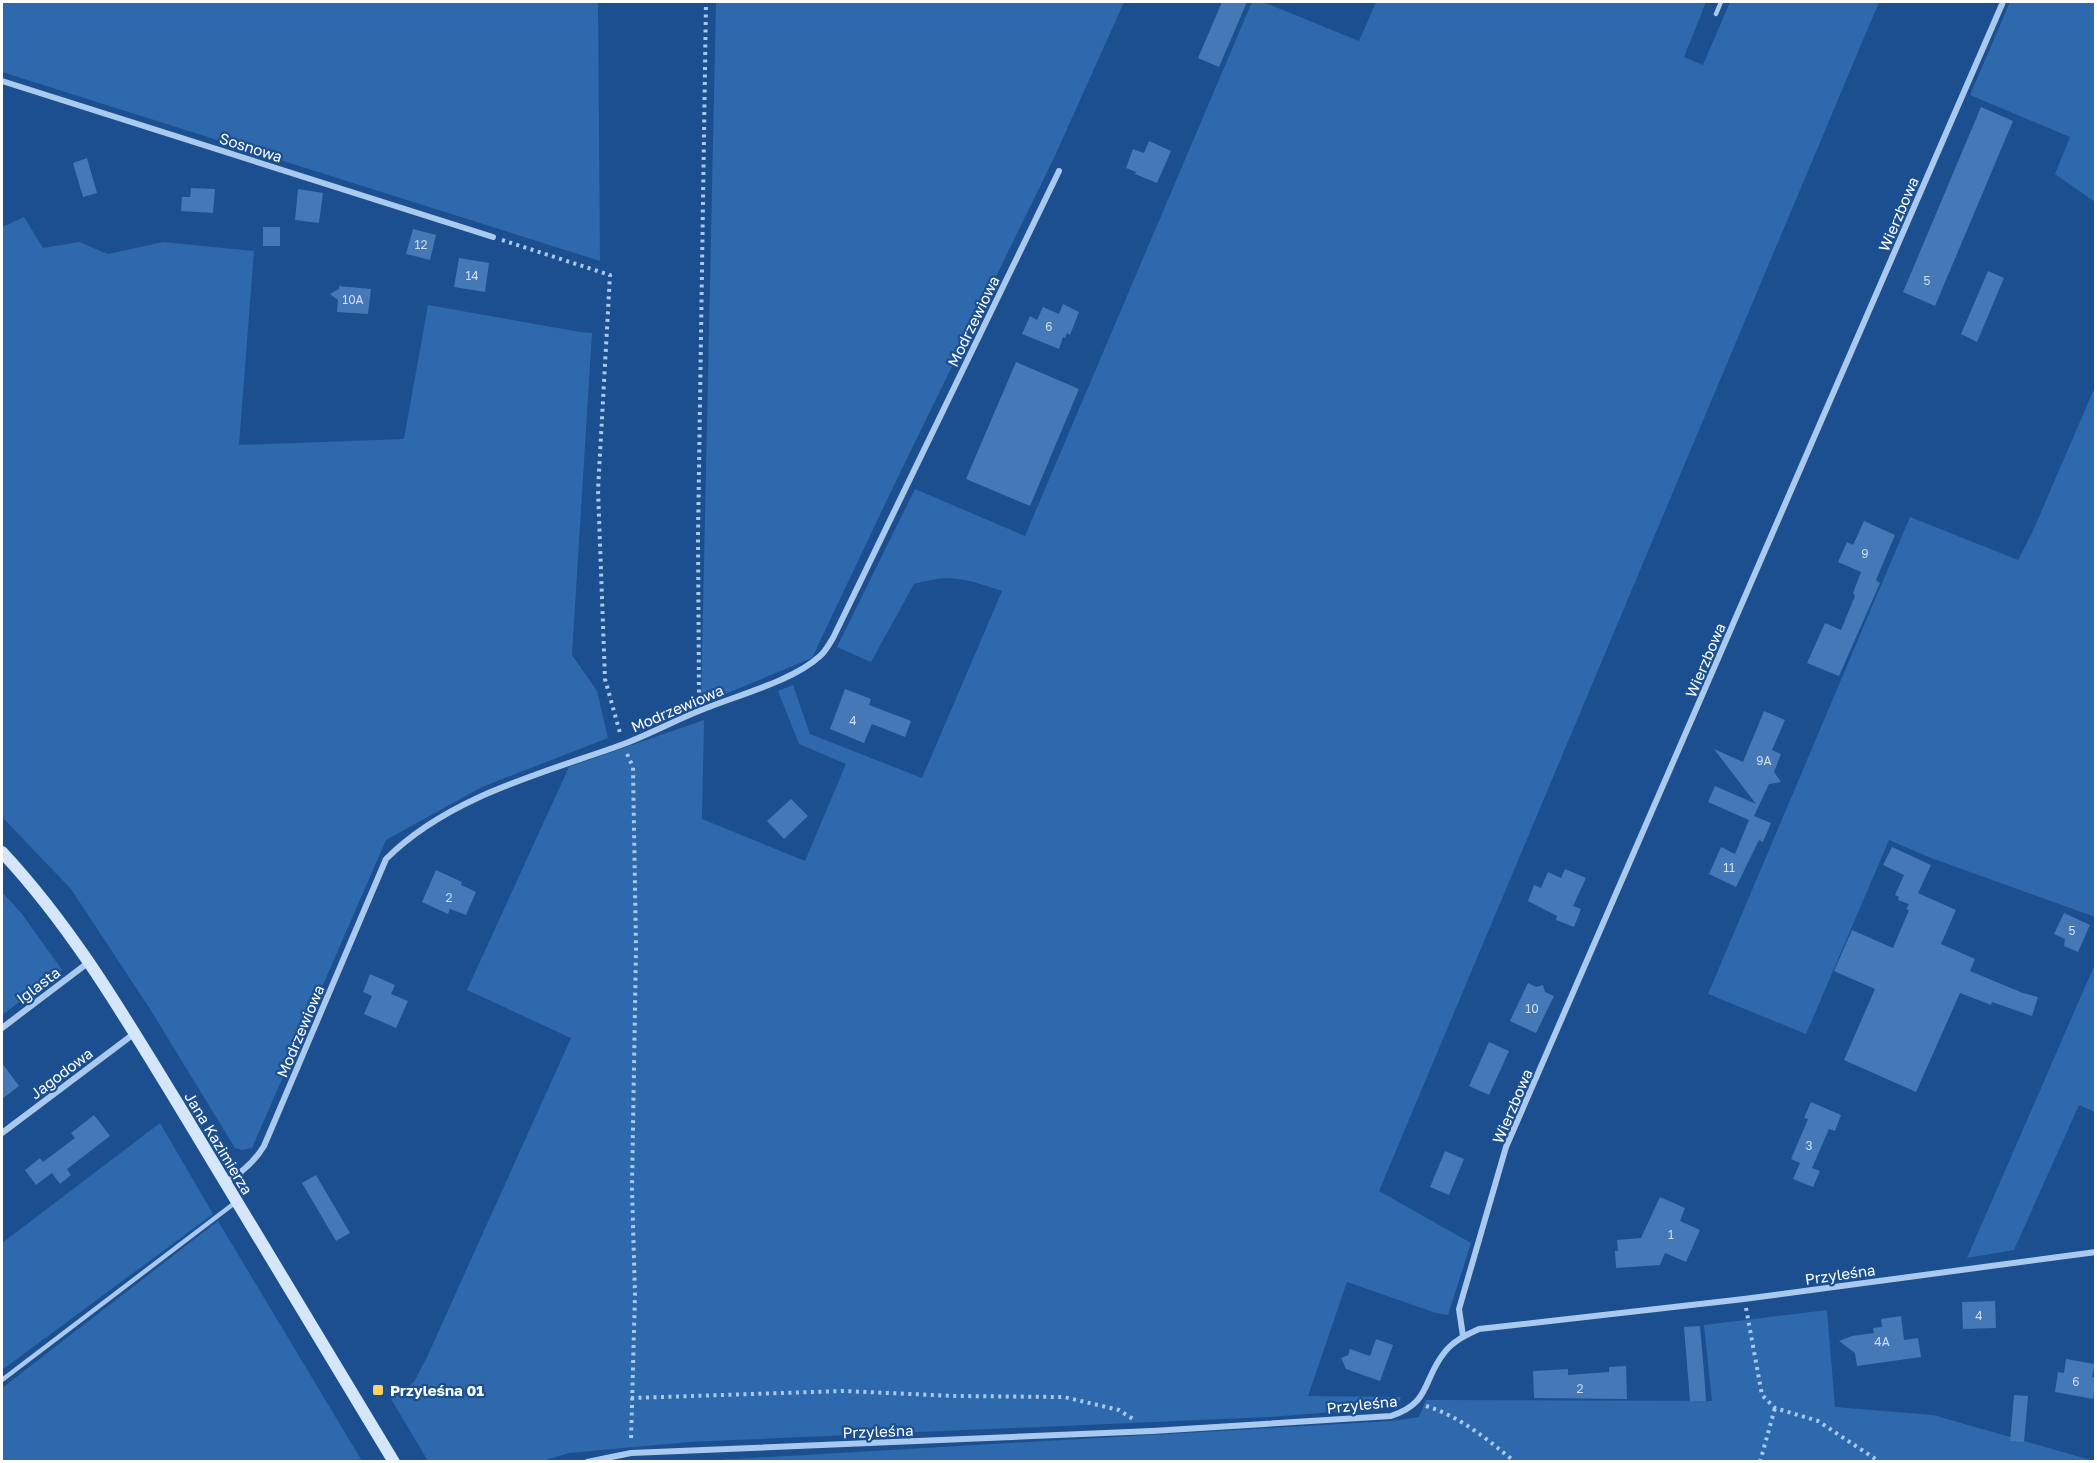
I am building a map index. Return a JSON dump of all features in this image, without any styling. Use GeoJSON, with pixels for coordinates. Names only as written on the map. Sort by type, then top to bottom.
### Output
{"type":"FeatureCollection","features":[{"type":"Feature","properties":{"kind":"main road","name":"Jana Kazimierza"},"geometry":{"type":"LineString","coordinates":[[2,852],[50,907],[89,961],[226,1182],[394,1461]]}},
{"type":"Feature","properties":{"kind":"street","name":"Wierzbowa"},"geometry":{"type":"LineString","coordinates":[[1463,1336],[1459,1310],[1506,1147],[2003,2]]}},
{"type":"Feature","properties":{"kind":"street","name":"Sosnowa"},"geometry":{"type":"LineString","coordinates":[[2,81],[493,237]]}},
{"type":"Feature","properties":{"kind":"street","name":"Modrzewiowa"},"geometry":{"type":"LineString","coordinates":[[226,1182],[253,1161],[264,1146],[386,859],[405,840],[438,819],[489,794],[556,766],[623,744],[792,674],[823,654],[839,627],[1059,171]]}},
{"type":"Feature","properties":{"kind":"street","name":"Iglasta"},"geometry":{"type":"LineString","coordinates":[[2,1028],[89,961]]}},
{"type":"Feature","properties":{"kind":"street","name":"Jagodowa"},"geometry":{"type":"LineString","coordinates":[[2,1133],[135,1033]]}},
{"type":"Feature","properties":{"kind":"street","name":"Przyleśna"},"geometry":{"type":"LineString","coordinates":[[587,1461],[631,1453],[1152,1431],[1391,1416],[1407,1411],[1417,1403],[1434,1368],[1445,1352],[1463,1336],[1479,1329],[1744,1299],[2096,1252]]}},
{"type":"Feature","properties":{"kind":"lane"},"geometry":{"type":"LineString","coordinates":[[1716,14],[1721,2]]}},
{"type":"Feature","properties":{"kind":"lane"},"geometry":{"type":"LineString","coordinates":[[2,1380],[237,1201]]}},
{"type":"Feature","properties":{"kind":"path"},"geometry":{"type":"LineString","coordinates":[[699,711],[698,536],[706,2]]}},
{"type":"Feature","properties":{"kind":"path"},"geometry":{"type":"LineString","coordinates":[[493,237],[610,274],[598,502],[605,679],[623,744],[633,767],[636,948],[632,1188],[635,1295],[631,1453]]}},
{"type":"Feature","properties":{"kind":"path"},"geometry":{"type":"LineString","coordinates":[[1744,1299],[1762,1395],[1775,1408],[1818,1421],[1880,1461]]}},
{"type":"Feature","properties":{"kind":"path"},"geometry":{"type":"LineString","coordinates":[[631,1398],[844,1391],[955,1396],[1064,1397],[1119,1410],[1152,1431]]}},
{"type":"Feature","properties":{"kind":"path"},"geometry":{"type":"LineString","coordinates":[[1417,1403],[1443,1411],[1476,1429],[1515,1461]]}},
{"type":"Feature","properties":{"kind":"path"},"geometry":{"type":"LineString","coordinates":[[1760,1461],[1775,1408]]}},
{"type":"Feature","properties":{"kind":"shaded area"},"geometry":{"type":"Polygon","coordinates":[[[2,2],[598,2],[600,261],[2,72],[2,2]]]}},
{"type":"Feature","properties":{"kind":"shaded area"},"geometry":{"type":"Polygon","coordinates":[[[716,2],[1124,2],[1054,158],[812,658],[701,704],[716,2]]]}},
{"type":"Feature","properties":{"kind":"shaded area"},"geometry":{"type":"Polygon","coordinates":[[[1252,2],[1263,2],[1359,41],[1376,2],[1706,2],[1684,57],[1703,65],[1730,2],[1879,2],[1379,1191],[1471,1243],[1448,1315],[1436,1313],[1347,1282],[1308,1396],[1401,1397],[1397,1407],[1269,1417],[689,1442],[569,1453],[542,1461],[428,1461],[391,1399],[414,1382],[427,1357],[571,1038],[467,990],[569,767],[704,720],[702,819],[805,861],[846,764],[799,744],[778,691],[793,685],[810,734],[922,778],[1002,591],[978,583],[949,578],[914,584],[871,662],[837,647],[915,489],[1025,536],[1252,2]]]}},
{"type":"Feature","properties":{"kind":"shaded area"},"geometry":{"type":"Polygon","coordinates":[[[2010,2],[2095,2],[2095,202],[2055,174],[2070,137],[1970,95],[2010,2]]]}},
{"type":"Feature","properties":{"kind":"shaded area"},"geometry":{"type":"Polygon","coordinates":[[[24,217],[43,248],[79,242],[108,254],[163,242],[254,251],[239,445],[404,439],[428,305],[592,333],[572,655],[597,691],[608,738],[482,787],[386,840],[252,1148],[242,1150],[235,1148],[150,1009],[71,889],[2,817],[2,227],[24,217]]]}},
{"type":"Feature","properties":{"kind":"shaded area"},"geometry":{"type":"Polygon","coordinates":[[[2095,387],[2095,917],[1931,858],[1889,840],[1806,1034],[1708,994],[1910,517],[2018,560],[2032,533],[2095,387]]]}},
{"type":"Feature","properties":{"kind":"shaded area"},"geometry":{"type":"Polygon","coordinates":[[[2,892],[22,914],[62,970],[2,1015],[2,892]]]}},
{"type":"Feature","properties":{"kind":"shaded area"},"geometry":{"type":"Polygon","coordinates":[[[2095,964],[2095,1112],[2079,1105],[2014,1250],[1967,1258],[2095,964]]]}},
{"type":"Feature","properties":{"kind":"shaded area"},"geometry":{"type":"Polygon","coordinates":[[[160,1123],[213,1214],[2,1370],[2,1243],[160,1123]]]}},
{"type":"Feature","properties":{"kind":"shaded area"},"geometry":{"type":"Polygon","coordinates":[[[218,1221],[362,1461],[2,1461],[2,1388],[218,1221]]]}},
{"type":"Feature","properties":{"kind":"shaded area"},"geometry":{"type":"Polygon","coordinates":[[[1827,1310],[1835,1407],[1933,1415],[2094,1461],[682,1462],[1392,1421],[1419,1417],[1426,1400],[1712,1401],[1704,1325],[1827,1310]]]}},
{"type":"Feature","properties":{"kind":"building"},"geometry":{"type":"Polygon","coordinates":[[[1222,2],[1247,2],[1219,67],[1198,58],[1222,2]]]}},
{"type":"Feature","properties":{"kind":"building"},"geometry":{"type":"Polygon","coordinates":[[[1981,107],[2013,121],[1935,306],[1903,292],[1981,107]]]}},
{"type":"Feature","properties":{"kind":"building"},"geometry":{"type":"Polygon","coordinates":[[[1149,141],[1171,151],[1157,183],[1126,168],[1133,149],[1144,153],[1149,141]]]}},
{"type":"Feature","properties":{"kind":"building"},"geometry":{"type":"Polygon","coordinates":[[[87,158],[97,193],[83,197],[73,163],[87,158]]]}},
{"type":"Feature","properties":{"kind":"building"},"geometry":{"type":"Polygon","coordinates":[[[191,188],[215,189],[213,213],[181,211],[182,197],[190,197],[191,188]]]}},
{"type":"Feature","properties":{"kind":"building"},"geometry":{"type":"Polygon","coordinates":[[[298,189],[323,193],[319,223],[295,220],[298,189]]]}},
{"type":"Feature","properties":{"kind":"building"},"geometry":{"type":"Polygon","coordinates":[[[263,227],[280,227],[280,246],[263,246],[263,227]]]}},
{"type":"Feature","properties":{"kind":"building"},"geometry":{"type":"Polygon","coordinates":[[[413,229],[436,235],[430,260],[406,254],[413,229]]]}},
{"type":"Feature","properties":{"kind":"building"},"geometry":{"type":"Polygon","coordinates":[[[459,258],[489,263],[485,292],[454,287],[459,258]]]}},
{"type":"Feature","properties":{"kind":"building"},"geometry":{"type":"Polygon","coordinates":[[[1988,271],[2004,278],[1977,342],[1961,334],[1988,271]]]}},
{"type":"Feature","properties":{"kind":"building"},"geometry":{"type":"Polygon","coordinates":[[[339,286],[371,289],[368,314],[337,312],[338,300],[330,294],[339,289],[339,286]]]}},
{"type":"Feature","properties":{"kind":"building"},"geometry":{"type":"Polygon","coordinates":[[[1063,304],[1079,312],[1070,335],[1067,333],[1065,338],[1063,337],[1059,349],[1022,334],[1030,316],[1037,320],[1043,307],[1059,314],[1063,304]]]}},
{"type":"Feature","properties":{"kind":"building"},"geometry":{"type":"Polygon","coordinates":[[[1016,362],[1079,389],[1030,506],[966,479],[1016,362]]]}},
{"type":"Feature","properties":{"kind":"building"},"geometry":{"type":"Polygon","coordinates":[[[1864,521],[1895,535],[1876,580],[1880,583],[1839,676],[1807,663],[1825,623],[1841,630],[1855,596],[1853,593],[1861,572],[1838,562],[1847,542],[1853,545],[1864,521]]]}},
{"type":"Feature","properties":{"kind":"building"},"geometry":{"type":"Polygon","coordinates":[[[845,689],[871,699],[869,705],[911,721],[905,737],[872,724],[864,743],[830,729],[845,689]]]}},
{"type":"Feature","properties":{"kind":"building"},"geometry":{"type":"Polygon","coordinates":[[[1764,711],[1785,720],[1772,750],[1781,754],[1774,772],[1781,782],[1769,784],[1754,816],[1771,823],[1763,842],[1759,840],[1736,887],[1709,874],[1721,847],[1735,854],[1749,820],[1708,802],[1715,786],[1756,804],[1714,749],[1743,762],[1764,711]]]}},
{"type":"Feature","properties":{"kind":"building"},"geometry":{"type":"Polygon","coordinates":[[[791,799],[808,816],[784,839],[767,821],[791,799]]]}},
{"type":"Feature","properties":{"kind":"building"},"geometry":{"type":"Polygon","coordinates":[[[1892,847],[1931,865],[1918,893],[1956,910],[1941,944],[1975,959],[1970,971],[2038,997],[2032,1016],[1992,1002],[1991,1005],[1960,993],[1916,1092],[1844,1060],[1875,989],[1834,971],[1852,930],[1893,948],[1909,910],[1906,909],[1909,904],[1898,900],[1899,897],[1895,895],[1904,875],[1883,865],[1892,847]]]}},
{"type":"Feature","properties":{"kind":"building"},"geometry":{"type":"Polygon","coordinates":[[[1565,869],[1586,878],[1573,906],[1581,909],[1574,927],[1556,920],[1557,916],[1528,901],[1534,885],[1541,888],[1548,872],[1561,878],[1565,869]]]}},
{"type":"Feature","properties":{"kind":"building"},"geometry":{"type":"Polygon","coordinates":[[[436,870],[462,882],[461,885],[476,892],[466,915],[450,909],[448,914],[422,902],[436,870]]]}},
{"type":"Feature","properties":{"kind":"building"},"geometry":{"type":"Polygon","coordinates":[[[2064,913],[2090,925],[2078,952],[2064,946],[2065,939],[2054,934],[2064,913]]]}},
{"type":"Feature","properties":{"kind":"building"},"geometry":{"type":"Polygon","coordinates":[[[370,974],[395,985],[391,994],[408,1001],[396,1028],[364,1014],[372,996],[363,992],[370,974]]]}},
{"type":"Feature","properties":{"kind":"building"},"geometry":{"type":"Polygon","coordinates":[[[1528,983],[1536,987],[1543,985],[1545,992],[1554,996],[1536,1033],[1510,1021],[1528,983]]]}},
{"type":"Feature","properties":{"kind":"building"},"geometry":{"type":"Polygon","coordinates":[[[1489,1042],[1509,1051],[1489,1095],[1469,1086],[1489,1042]]]}},
{"type":"Feature","properties":{"kind":"building"},"geometry":{"type":"Polygon","coordinates":[[[2,1063],[19,1086],[2,1099],[2,1063]]]}},
{"type":"Feature","properties":{"kind":"building"},"geometry":{"type":"Polygon","coordinates":[[[1811,1102],[1841,1115],[1835,1131],[1829,1129],[1812,1168],[1820,1171],[1813,1187],[1793,1179],[1800,1163],[1791,1159],[1808,1119],[1804,1118],[1811,1102]]]}},
{"type":"Feature","properties":{"kind":"building"},"geometry":{"type":"Polygon","coordinates":[[[94,1115],[110,1136],[67,1169],[71,1175],[60,1184],[52,1173],[36,1185],[25,1170],[40,1158],[43,1162],[75,1138],[71,1133],[94,1115]]]}},
{"type":"Feature","properties":{"kind":"building"},"geometry":{"type":"Polygon","coordinates":[[[1445,1151],[1464,1159],[1449,1195],[1430,1187],[1445,1151]]]}},
{"type":"Feature","properties":{"kind":"building"},"geometry":{"type":"Polygon","coordinates":[[[316,1175],[350,1233],[336,1241],[302,1183],[316,1175]]]}},
{"type":"Feature","properties":{"kind":"building"},"geometry":{"type":"Polygon","coordinates":[[[1660,1197],[1685,1208],[1680,1221],[1700,1230],[1686,1262],[1665,1253],[1660,1265],[1616,1268],[1617,1240],[1641,1238],[1660,1197]]]}},
{"type":"Feature","properties":{"kind":"building"},"geometry":{"type":"Polygon","coordinates":[[[1995,1301],[1996,1328],[1963,1329],[1962,1302],[1995,1301]]]}},
{"type":"Feature","properties":{"kind":"building"},"geometry":{"type":"Polygon","coordinates":[[[1901,1316],[1904,1340],[1918,1338],[1921,1357],[1857,1366],[1855,1353],[1839,1341],[1852,1336],[1874,1333],[1873,1328],[1882,1327],[1881,1319],[1901,1316]]]}},
{"type":"Feature","properties":{"kind":"building"},"geometry":{"type":"Polygon","coordinates":[[[1700,1326],[1706,1401],[1690,1401],[1684,1327],[1700,1326]]]}},
{"type":"Feature","properties":{"kind":"building"},"geometry":{"type":"Polygon","coordinates":[[[1376,1339],[1393,1345],[1380,1381],[1346,1369],[1341,1358],[1348,1355],[1350,1349],[1370,1356],[1376,1339]]]}},
{"type":"Feature","properties":{"kind":"building"},"geometry":{"type":"Polygon","coordinates":[[[2066,1359],[2095,1364],[2092,1377],[2096,1378],[2093,1399],[2055,1392],[2058,1372],[2064,1373],[2066,1359]]]}},
{"type":"Feature","properties":{"kind":"building"},"geometry":{"type":"Polygon","coordinates":[[[1626,1366],[1627,1399],[1534,1398],[1533,1371],[1568,1369],[1568,1375],[1609,1372],[1609,1367],[1626,1366]]]}},
{"type":"Feature","properties":{"kind":"building"},"geometry":{"type":"Polygon","coordinates":[[[2014,1395],[2028,1396],[2024,1442],[2010,1441],[2014,1395]]]}},
{"type":"Feature","properties":{"kind":"place","name":"Przyleśna 01"},"geometry":{"type":"Point","coordinates":[378,1390]}}]}
